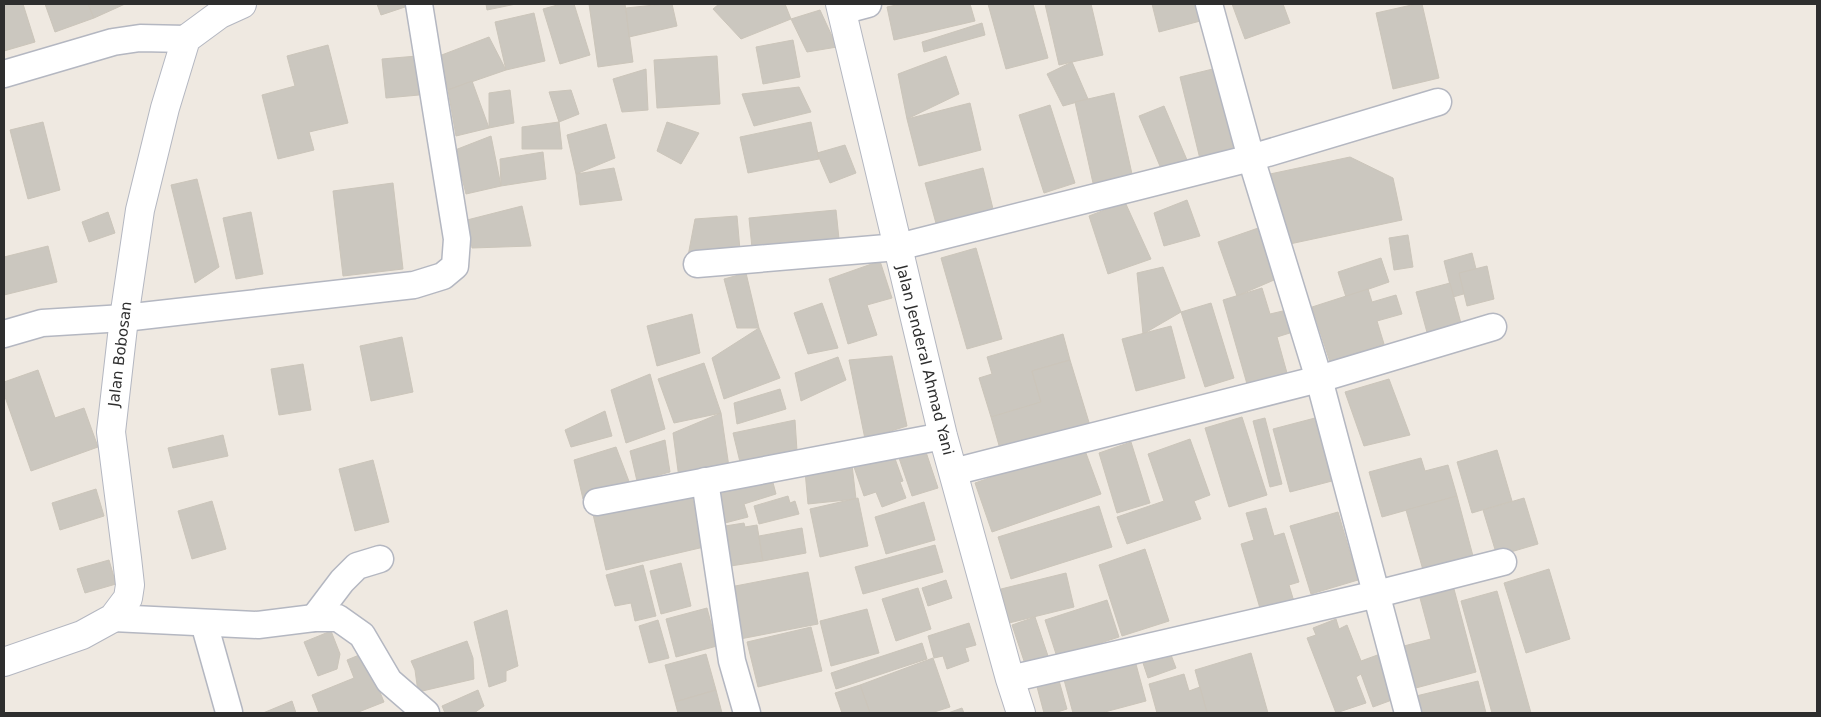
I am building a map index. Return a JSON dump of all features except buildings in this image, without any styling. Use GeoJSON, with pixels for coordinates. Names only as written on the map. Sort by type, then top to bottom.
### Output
{"type":"FeatureCollection","features":[{"type":"Feature","properties":{"kind":"street"},"geometry":{"type":"LineString","coordinates":[[4,74],[112,42],[140,38],[186,39],[220,14],[242,4]]}},
{"type":"Feature","properties":{"kind":"street"},"geometry":{"type":"LineString","coordinates":[[4,334],[42,323],[124,318],[414,285],[443,276],[454,266],[457,239],[419,4]]}},
{"type":"Feature","properties":{"kind":"street"},"geometry":{"type":"LineString","coordinates":[[841,8],[868,4]]}},
{"type":"Feature","properties":{"kind":"street"},"geometry":{"type":"LineString","coordinates":[[1209,4],[1251,158],[1319,379],[1408,713]]}},
{"type":"Feature","properties":{"kind":"street","name":"Jalan Jenderal Ahmad Yani"},"geometry":{"type":"LineString","coordinates":[[841,8],[943,436],[1021,713]]}},
{"type":"Feature","properties":{"kind":"street","name":"Jalan Bobosan"},"geometry":{"type":"LineString","coordinates":[[4,662],[82,635],[113,618],[128,598],[130,584],[111,432],[124,318],[140,210],[165,108],[186,39]]}},
{"type":"Feature","properties":{"kind":"street"},"geometry":{"type":"LineString","coordinates":[[697,264],[898,247],[1251,158],[1438,102]]}},
{"type":"Feature","properties":{"kind":"street"},"geometry":{"type":"LineString","coordinates":[[953,472],[1319,379],[1493,327]]}},
{"type":"Feature","properties":{"kind":"street"},"geometry":{"type":"LineString","coordinates":[[597,502],[943,436]]}},
{"type":"Feature","properties":{"kind":"street"},"geometry":{"type":"LineString","coordinates":[[705,481],[732,661],[747,713]]}},
{"type":"Feature","properties":{"kind":"street"},"geometry":{"type":"LineString","coordinates":[[314,618],[342,581],[357,566],[380,559]]}},
{"type":"Feature","properties":{"kind":"street"},"geometry":{"type":"LineString","coordinates":[[1010,679],[1377,594],[1503,562]]}},
{"type":"Feature","properties":{"kind":"street"},"geometry":{"type":"LineString","coordinates":[[113,618],[258,625],[314,618],[338,618],[362,635],[388,681],[426,713]]}},
{"type":"Feature","properties":{"kind":"street"},"geometry":{"type":"LineString","coordinates":[[204,623],[229,712]]}}]}
